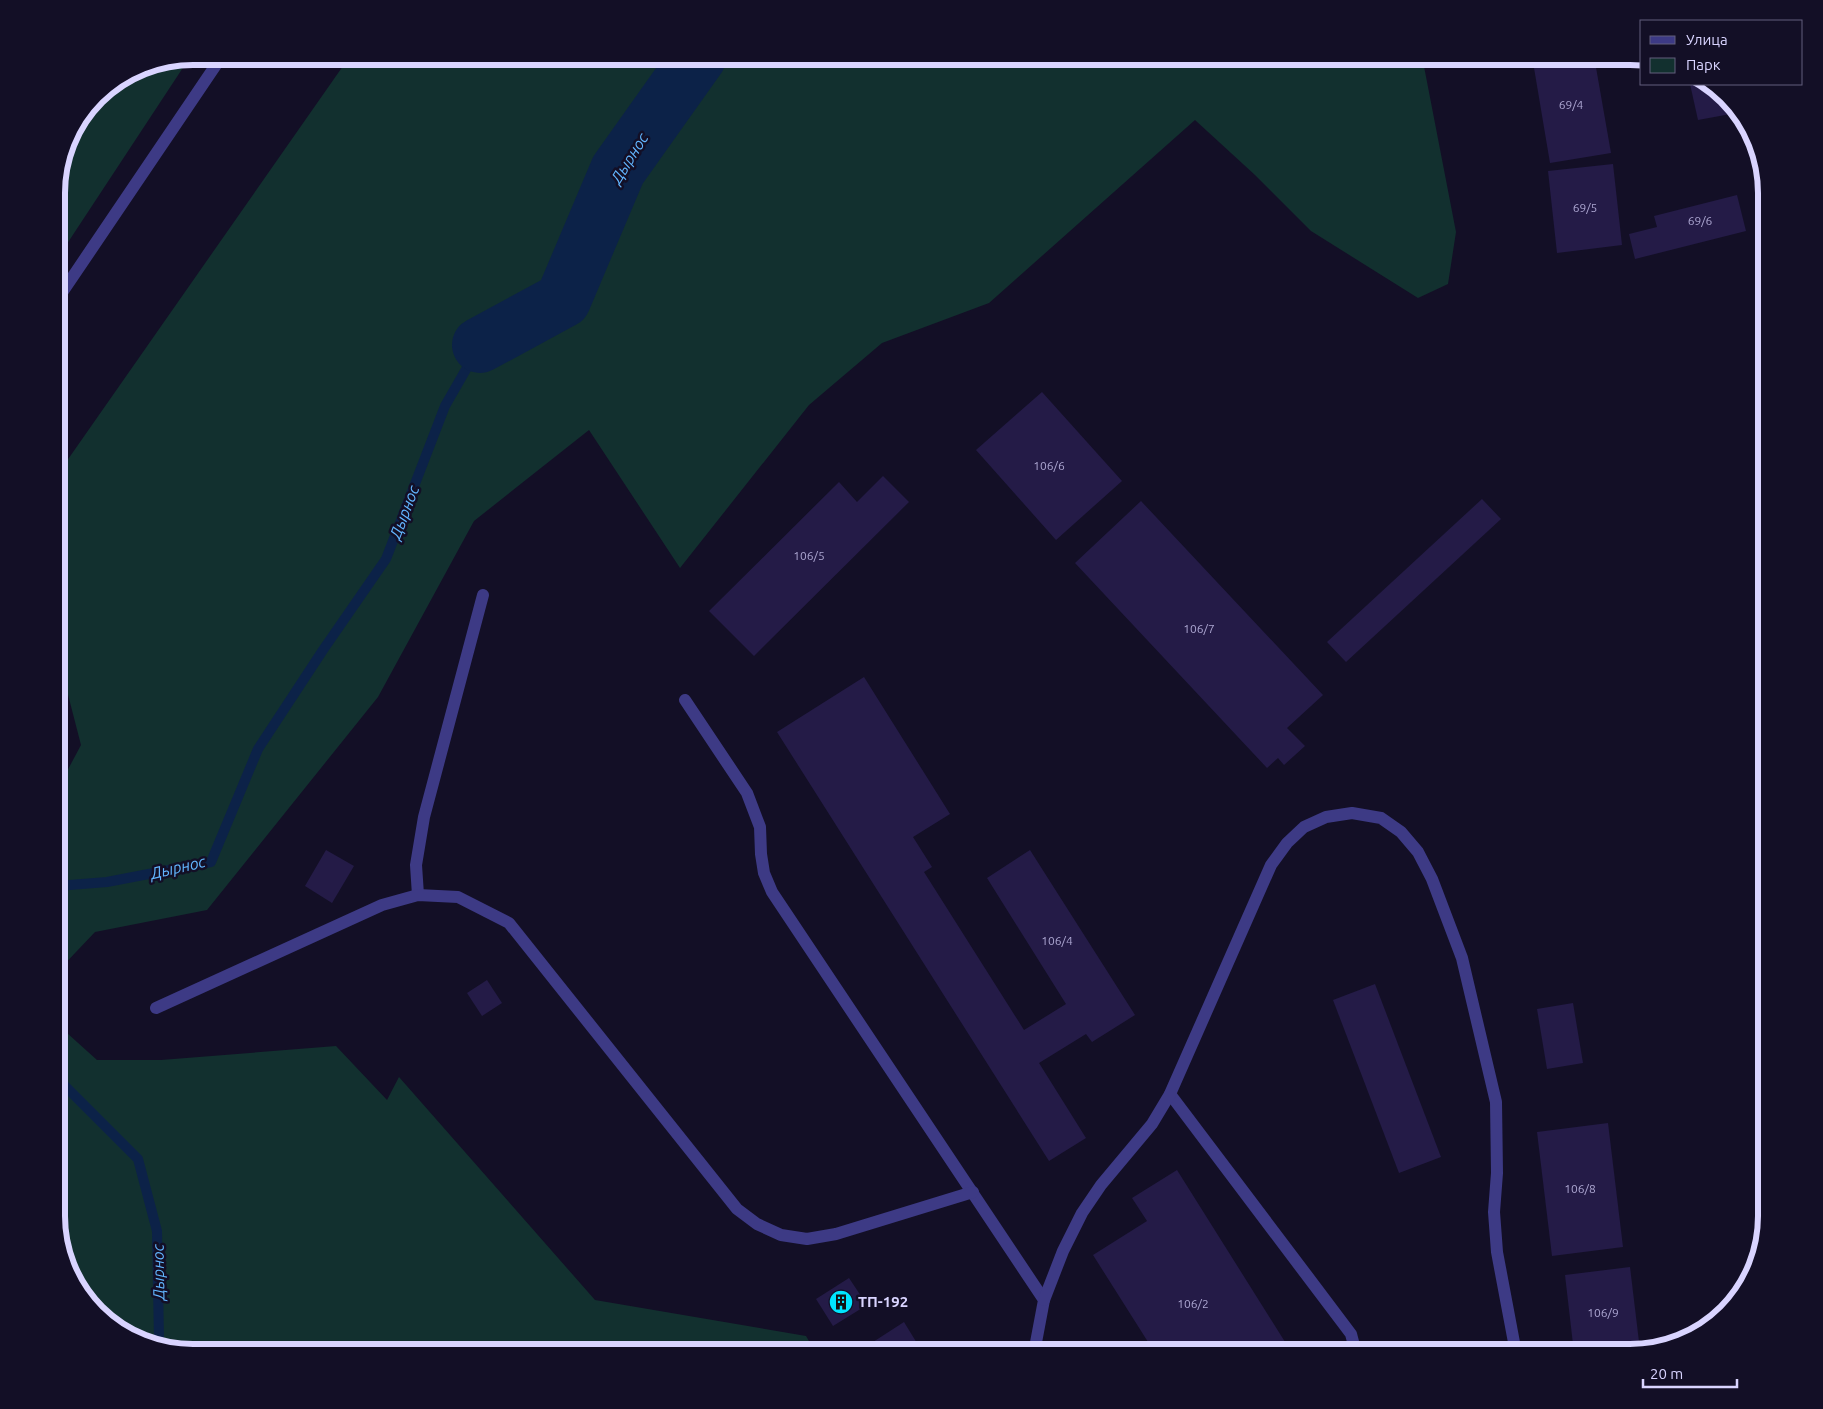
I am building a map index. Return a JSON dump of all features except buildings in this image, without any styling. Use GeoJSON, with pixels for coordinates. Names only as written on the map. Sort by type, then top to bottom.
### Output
{"type":"FeatureCollection","features":[{"type":"Feature","properties":{"kind":"lane"},"geometry":{"type":"LineString","coordinates":[[65,287],[216,65]]}},
{"type":"Feature","properties":{"kind":"lane"},"geometry":{"type":"LineString","coordinates":[[418,895],[416,865],[424,817],[483,595]]}},
{"type":"Feature","properties":{"kind":"lane"},"geometry":{"type":"LineString","coordinates":[[685,700],[746,792],[760,827],[764,873],[772,892],[1044,1300]]}},
{"type":"Feature","properties":{"kind":"lane"},"geometry":{"type":"LineString","coordinates":[[1036,1344],[1044,1300],[1063,1251],[1082,1213],[1101,1184],[1152,1124],[1170,1094],[1271,865],[1286,843],[1304,827],[1326,817],[1352,813],[1381,818],[1401,832],[1418,852],[1432,879],[1462,958],[1496,1102],[1497,1164],[1494,1212],[1497,1252],[1514,1344]]}},
{"type":"Feature","properties":{"kind":"lane"},"geometry":{"type":"LineString","coordinates":[[156,1008],[382,905],[418,895],[458,897],[508,922],[737,1209],[757,1224],[781,1235],[806,1239],[836,1234],[973,1192]]}},
{"type":"Feature","properties":{"kind":"lane"},"geometry":{"type":"LineString","coordinates":[[1170,1094],[1351,1334],[1354,1344]]}},
{"type":"Feature","properties":{"kind":"green space"},"geometry":{"type":"Polygon","coordinates":[[[344,65],[1424,65],[1456,232],[1448,284],[1418,298],[1311,231],[1255,175],[1195,120],[989,303],[882,343],[809,405],[680,568],[589,430],[474,521],[378,697],[207,910],[95,932],[65,964],[65,775],[81,745],[65,683],[65,464],[344,65]]]}},
{"type":"Feature","properties":{"kind":"green space"},"geometry":{"type":"Polygon","coordinates":[[[184,66],[65,247],[65,185],[69,160],[78,136],[91,115],[115,91],[136,78],[160,69],[184,66]]]}},
{"type":"Feature","properties":{"kind":"green space"},"geometry":{"type":"Polygon","coordinates":[[[65,1031],[97,1060],[161,1060],[336,1046],[387,1100],[399,1077],[595,1300],[806,1336],[811,1344],[185,1344],[168,1342],[144,1334],[115,1318],[97,1300],[78,1273],[69,1249],[65,1224],[65,1031]]]}},
{"type":"Feature","properties":{"kind":"waterway","name":"Дырнос"},"geometry":{"type":"LineString","coordinates":[[480,345],[563,300],[618,170],[693,65]]}},
{"type":"Feature","properties":{"kind":"waterway","name":"Дырнос"},"geometry":{"type":"LineString","coordinates":[[65,885],[107,882],[211,862],[258,749],[386,559],[445,406],[480,345]]}},
{"type":"Feature","properties":{"kind":"waterway","name":"Дырнос"},"geometry":{"type":"LineString","coordinates":[[65,1086],[138,1159],[157,1231],[159,1339]]}},
{"type":"Feature","properties":{"kind":"place","name":"ТП-192"},"geometry":{"type":"Point","coordinates":[841,1302]}}]}
